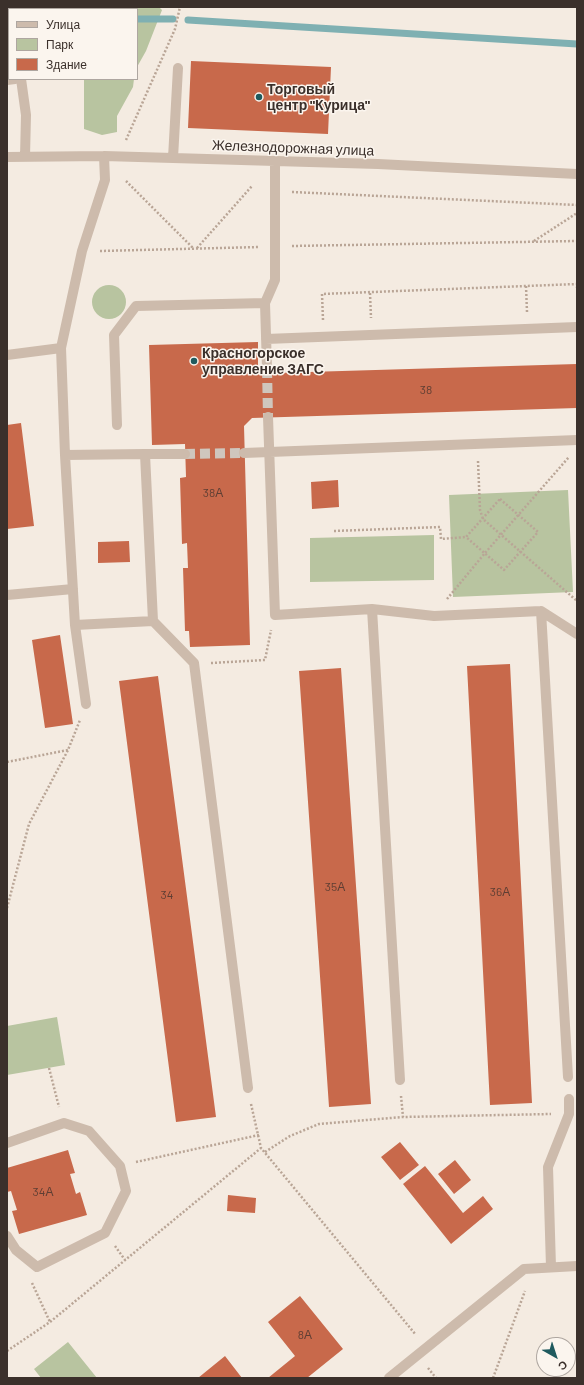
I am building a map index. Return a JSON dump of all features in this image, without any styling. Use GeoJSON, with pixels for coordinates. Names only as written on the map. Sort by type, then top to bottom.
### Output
{"type":"FeatureCollection","features":[{"type":"Feature","properties":{"kind":"street"},"geometry":{"type":"LineString","coordinates":[[173,158],[178,68]]}},
{"type":"Feature","properties":{"kind":"street"},"geometry":{"type":"LineString","coordinates":[[21,80],[26,115],[25,157]]}},
{"type":"Feature","properties":{"kind":"street"},"geometry":{"type":"LineString","coordinates":[[86,704],[74,625],[64,455],[61,348],[82,251],[105,180],[104,156]]}},
{"type":"Feature","properties":{"kind":"street","name":"Железнодорожная улица"},"geometry":{"type":"LineString","coordinates":[[7,157],[104,156],[173,158],[386,165],[577,174]]}},
{"type":"Feature","properties":{"kind":"street"},"geometry":{"type":"LineString","coordinates":[[267,368],[265,303],[275,280],[275,162]]}},
{"type":"Feature","properties":{"kind":"street"},"geometry":{"type":"LineString","coordinates":[[117,425],[114,335],[136,306],[265,303]]}},
{"type":"Feature","properties":{"kind":"street"},"geometry":{"type":"LineString","coordinates":[[266,339],[577,327]]}},
{"type":"Feature","properties":{"kind":"street"},"geometry":{"type":"LineString","coordinates":[[7,355],[61,348]]}},
{"type":"Feature","properties":{"kind":"street"},"geometry":{"type":"LineString","coordinates":[[268,417],[275,614],[372,609],[434,616],[541,611],[576,632]]}},
{"type":"Feature","properties":{"kind":"street"},"geometry":{"type":"LineString","coordinates":[[244,453],[577,440]]}},
{"type":"Feature","properties":{"kind":"street"},"geometry":{"type":"LineString","coordinates":[[146,454],[153,621],[194,663],[248,1088]]}},
{"type":"Feature","properties":{"kind":"street"},"geometry":{"type":"LineString","coordinates":[[64,455],[185,454]]}},
{"type":"Feature","properties":{"kind":"street"},"geometry":{"type":"LineString","coordinates":[[7,595],[73,589]]}},
{"type":"Feature","properties":{"kind":"street"},"geometry":{"type":"LineString","coordinates":[[372,609],[400,1080]]}},
{"type":"Feature","properties":{"kind":"street"},"geometry":{"type":"LineString","coordinates":[[541,611],[568,1077]]}},
{"type":"Feature","properties":{"kind":"street"},"geometry":{"type":"LineString","coordinates":[[74,625],[153,621]]}},
{"type":"Feature","properties":{"kind":"street"},"geometry":{"type":"LineString","coordinates":[[551,1267],[548,1167],[569,1114],[569,1099]]}},
{"type":"Feature","properties":{"kind":"street"},"geometry":{"type":"LineString","coordinates":[[7,1143],[64,1123],[89,1131],[120,1166],[126,1191],[105,1233],[37,1267],[16,1250],[7,1236]]}},
{"type":"Feature","properties":{"kind":"street"},"geometry":{"type":"LineString","coordinates":[[389,1378],[524,1269],[577,1266]]}},
{"type":"Feature","properties":{"kind":"path"},"geometry":{"type":"LineString","coordinates":[[126,140],[175,29],[180,7]]}},
{"type":"Feature","properties":{"kind":"path"},"geometry":{"type":"LineString","coordinates":[[126,181],[195,248]]}},
{"type":"Feature","properties":{"kind":"path"},"geometry":{"type":"LineString","coordinates":[[195,248],[252,186]]}},
{"type":"Feature","properties":{"kind":"path"},"geometry":{"type":"LineString","coordinates":[[275,186],[294,193],[577,205]]}},
{"type":"Feature","properties":{"kind":"path"},"geometry":{"type":"LineString","coordinates":[[534,242],[577,213]]}},
{"type":"Feature","properties":{"kind":"path"},"geometry":{"type":"LineString","coordinates":[[82,251],[577,241]]}},
{"type":"Feature","properties":{"kind":"path"},"geometry":{"type":"LineString","coordinates":[[324,337],[322,294],[577,284],[577,288]]}},
{"type":"Feature","properties":{"kind":"path"},"geometry":{"type":"LineString","coordinates":[[526,286],[527,329]]}},
{"type":"Feature","properties":{"kind":"path"},"geometry":{"type":"LineString","coordinates":[[370,293],[372,335]]}},
{"type":"Feature","properties":{"kind":"path"},"geometry":{"type":"LineString","coordinates":[[477,444],[480,510],[483,519],[577,601]]}},
{"type":"Feature","properties":{"kind":"path"},"geometry":{"type":"LineString","coordinates":[[434,616],[485,553],[572,453]]}},
{"type":"Feature","properties":{"kind":"path"},"geometry":{"type":"LineString","coordinates":[[334,531],[440,527],[441,539],[466,537],[500,499],[538,532],[504,570],[466,537]]}},
{"type":"Feature","properties":{"kind":"path"},"geometry":{"type":"LineString","coordinates":[[194,663],[265,660],[275,614]]}},
{"type":"Feature","properties":{"kind":"path"},"geometry":{"type":"LineString","coordinates":[[7,908],[29,824],[68,750],[86,704]]}},
{"type":"Feature","properties":{"kind":"path"},"geometry":{"type":"LineString","coordinates":[[7,762],[68,750]]}},
{"type":"Feature","properties":{"kind":"path"},"geometry":{"type":"LineString","coordinates":[[49,1068],[64,1123]]}},
{"type":"Feature","properties":{"kind":"path"},"geometry":{"type":"LineString","coordinates":[[400,1080],[403,1117]]}},
{"type":"Feature","properties":{"kind":"path"},"geometry":{"type":"LineString","coordinates":[[248,1088],[262,1148],[426,1347]]}},
{"type":"Feature","properties":{"kind":"path"},"geometry":{"type":"LineString","coordinates":[[265,1152],[290,1136],[319,1124],[403,1117],[569,1114]]}},
{"type":"Feature","properties":{"kind":"path"},"geometry":{"type":"LineString","coordinates":[[120,1166],[259,1135]]}},
{"type":"Feature","properties":{"kind":"path"},"geometry":{"type":"LineString","coordinates":[[7,1350],[50,1322],[262,1148]]}},
{"type":"Feature","properties":{"kind":"path"},"geometry":{"type":"LineString","coordinates":[[493,1378],[534,1268]]}},
{"type":"Feature","properties":{"kind":"path"},"geometry":{"type":"LineString","coordinates":[[30,1279],[50,1322]]}},
{"type":"Feature","properties":{"kind":"green space"},"geometry":{"type":"Polygon","coordinates":[[[159,7],[162,10],[146,51],[138,65],[138,8],[25,8],[159,7]]]}},
{"type":"Feature","properties":{"kind":"green space"},"geometry":{"type":"Polygon","coordinates":[[[7,9],[8,9],[8,41],[7,9]]]}},
{"type":"Feature","properties":{"kind":"green space"},"geometry":{"type":"Polygon","coordinates":[[[84,80],[134,80],[133,87],[117,116],[117,132],[102,135],[84,129],[84,80]]]}},
{"type":"Feature","properties":{"kind":"green space"},"geometry":{"type":"Polygon","coordinates":[[[106,285],[112,285],[116,286],[123,292],[126,302],[125,309],[119,316],[112,319],[106,319],[102,318],[95,312],[92,305],[92,299],[93,295],[99,288],[106,285]]]}},
{"type":"Feature","properties":{"kind":"green space"},"geometry":{"type":"Polygon","coordinates":[[[568,490],[573,592],[453,597],[449,495],[568,490]]]}},
{"type":"Feature","properties":{"kind":"green space"},"geometry":{"type":"Polygon","coordinates":[[[434,535],[434,580],[310,582],[310,538],[434,535]]]}},
{"type":"Feature","properties":{"kind":"green space"},"geometry":{"type":"Polygon","coordinates":[[[57,1017],[65,1065],[7,1075],[7,1026],[57,1017]]]}},
{"type":"Feature","properties":{"kind":"green space"},"geometry":{"type":"Polygon","coordinates":[[[68,1342],[97,1378],[41,1378],[34,1369],[68,1342]]]}},
{"type":"Feature","properties":{"kind":"building","name":"Торговый центр \"Курица\""},"geometry":{"type":"Polygon","coordinates":[[[191,61],[331,67],[328,134],[188,128],[191,61]]]}},
{"type":"Feature","properties":{"kind":"building"},"geometry":{"type":"Polygon","coordinates":[[[258,342],[258,369],[275,368],[275,373],[577,364],[577,408],[252,418],[244,426],[250,645],[190,647],[189,631],[185,631],[183,568],[188,568],[187,543],[182,544],[180,478],[186,477],[185,444],[152,445],[149,345],[258,342]]]}},
{"type":"Feature","properties":{"kind":"building"},"geometry":{"type":"Polygon","coordinates":[[[21,423],[34,526],[7,529],[7,425],[21,423]]]}},
{"type":"Feature","properties":{"kind":"building"},"geometry":{"type":"Polygon","coordinates":[[[338,480],[339,507],[312,509],[311,482],[338,480]]]}},
{"type":"Feature","properties":{"kind":"building"},"geometry":{"type":"Polygon","coordinates":[[[129,541],[130,562],[98,563],[98,542],[129,541]]]}},
{"type":"Feature","properties":{"kind":"building"},"geometry":{"type":"Polygon","coordinates":[[[60,635],[73,724],[45,728],[32,640],[60,635]]]}},
{"type":"Feature","properties":{"kind":"building"},"geometry":{"type":"Polygon","coordinates":[[[510,664],[532,1103],[490,1105],[467,666],[510,664]]]}},
{"type":"Feature","properties":{"kind":"building"},"geometry":{"type":"Polygon","coordinates":[[[341,668],[371,1104],[329,1107],[299,671],[341,668]]]}},
{"type":"Feature","properties":{"kind":"building"},"geometry":{"type":"Polygon","coordinates":[[[158,676],[216,1117],[176,1122],[119,681],[158,676]]]}},
{"type":"Feature","properties":{"kind":"building"},"geometry":{"type":"Polygon","coordinates":[[[400,1142],[419,1165],[400,1180],[381,1157],[400,1142]]]}},
{"type":"Feature","properties":{"kind":"building"},"geometry":{"type":"Polygon","coordinates":[[[68,1150],[75,1173],[70,1174],[76,1194],[80,1192],[87,1215],[19,1234],[12,1211],[17,1210],[11,1191],[7,1192],[7,1168],[68,1150]]]}},
{"type":"Feature","properties":{"kind":"building"},"geometry":{"type":"Polygon","coordinates":[[[455,1160],[471,1180],[454,1194],[438,1174],[455,1160]]]}},
{"type":"Feature","properties":{"kind":"building"},"geometry":{"type":"Polygon","coordinates":[[[425,1166],[463,1213],[483,1196],[493,1209],[451,1244],[403,1184],[425,1166]]]}},
{"type":"Feature","properties":{"kind":"building"},"geometry":{"type":"Polygon","coordinates":[[[228,1195],[256,1198],[255,1213],[227,1211],[228,1195]]]}},
{"type":"Feature","properties":{"kind":"building"},"geometry":{"type":"Polygon","coordinates":[[[300,1296],[343,1349],[307,1378],[268,1378],[295,1356],[268,1322],[300,1296]]]}},
{"type":"Feature","properties":{"kind":"building"},"geometry":{"type":"Polygon","coordinates":[[[225,1356],[242,1378],[198,1378],[225,1356]]]}},
{"type":"Feature","properties":{"kind":"waterway"},"geometry":{"type":"LineString","coordinates":[[138,19],[173,19]]}},
{"type":"Feature","properties":{"kind":"waterway"},"geometry":{"type":"LineString","coordinates":[[188,20],[577,44]]}},
{"type":"Feature","properties":{"kind":"tunnel"},"geometry":{"type":"LineString","coordinates":[[267,368],[268,417]]}},
{"type":"Feature","properties":{"kind":"tunnel"},"geometry":{"type":"LineString","coordinates":[[185,454],[244,453]]}},
{"type":"Feature","properties":{"kind":"place","name":"Торговый центр \"Курица\""},"geometry":{"type":"Point","coordinates":[259,97]}},
{"type":"Feature","properties":{"kind":"place","name":"Красногорское управление ЗАГС"},"geometry":{"type":"Point","coordinates":[194,361]}}]}
